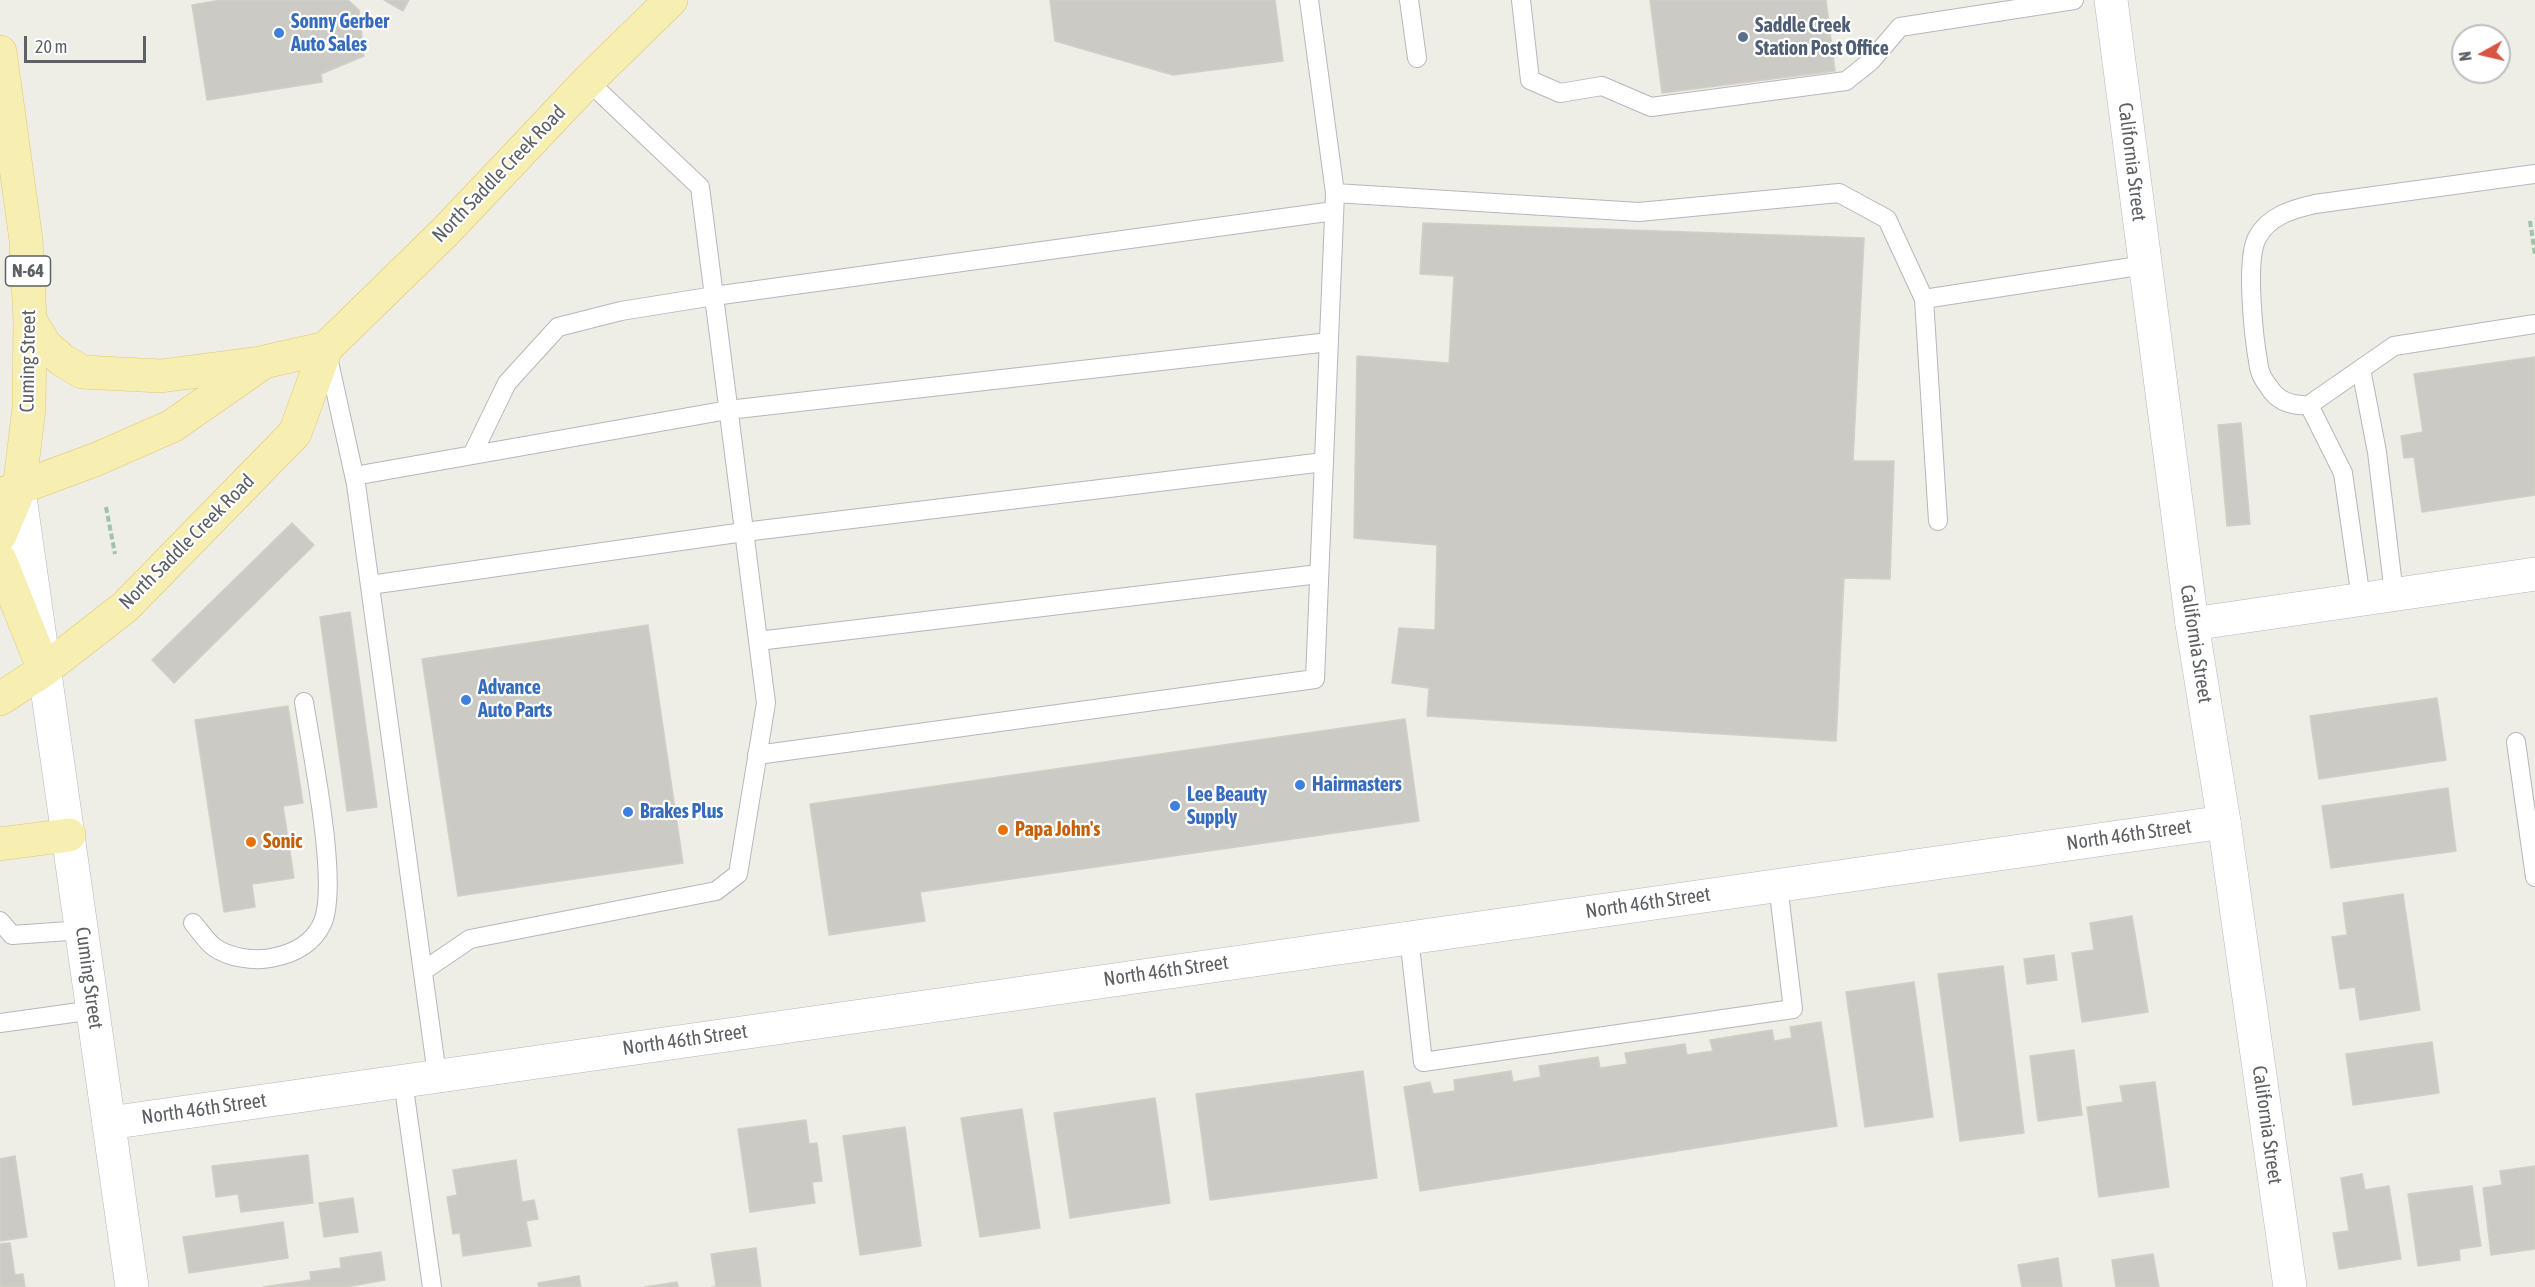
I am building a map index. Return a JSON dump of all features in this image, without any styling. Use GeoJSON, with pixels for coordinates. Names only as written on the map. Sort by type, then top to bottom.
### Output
{"type":"FeatureCollection","features":[{"type":"Feature","properties":{"kind":"main road","name":"North Saddle Creek Road"},"geometry":{"type":"LineString","coordinates":[[0,699],[44,670],[125,607],[295,433],[326,348],[445,232],[588,81],[671,0]]}},
{"type":"Feature","properties":{"kind":"main road","name":"Cuming Street"},"geometry":{"type":"LineString","coordinates":[[0,52],[26,240],[30,320],[29,408],[9,493]]}},
{"type":"Feature","properties":{"kind":"main road"},"geometry":{"type":"LineString","coordinates":[[30,320],[45,345],[62,360],[82,372],[161,376],[264,362],[326,348]]}},
{"type":"Feature","properties":{"kind":"main road"},"geometry":{"type":"LineString","coordinates":[[9,493],[172,426],[264,362]]}},
{"type":"Feature","properties":{"kind":"main road","name":"N-64"},"geometry":{"type":"LineString","coordinates":[[0,535],[9,493]]}},
{"type":"Feature","properties":{"kind":"main road","name":"Cuming Street"},"geometry":{"type":"LineString","coordinates":[[0,560],[44,670]]}},
{"type":"Feature","properties":{"kind":"main road"},"geometry":{"type":"LineString","coordinates":[[0,844],[69,836]]}},
{"type":"Feature","properties":{"kind":"street","name":"California Street"},"geometry":{"type":"LineString","coordinates":[[2111,0],[2192,624],[2224,822],[2290,1287]]}},
{"type":"Feature","properties":{"kind":"street","name":"Cuming Street"},"geometry":{"type":"LineString","coordinates":[[9,493],[44,670],[83,930],[132,1287]]}},
{"type":"Feature","properties":{"kind":"street"},"geometry":{"type":"LineString","coordinates":[[2192,624],[2535,574]]}},
{"type":"Feature","properties":{"kind":"street","name":"North 46th Street"},"geometry":{"type":"LineString","coordinates":[[109,1123],[2224,822]]}},
{"type":"Feature","properties":{"kind":"lane"},"geometry":{"type":"LineString","coordinates":[[757,755],[1315,679],[1334,202],[1309,0]]}},
{"type":"Feature","properties":{"kind":"lane"},"geometry":{"type":"LineString","coordinates":[[1409,0],[1417,58]]}},
{"type":"Feature","properties":{"kind":"lane"},"geometry":{"type":"LineString","coordinates":[[1521,0],[1530,80],[1560,93],[1602,86],[1651,107],[1846,81],[1871,61],[1900,27],[1988,7],[2074,0]]}},
{"type":"Feature","properties":{"kind":"lane"},"geometry":{"type":"LineString","coordinates":[[423,971],[470,939],[716,891],[738,874],[766,703],[700,187],[588,81]]}},
{"type":"Feature","properties":{"kind":"lane"},"geometry":{"type":"LineString","coordinates":[[2535,174],[2315,204],[2286,212],[2264,229],[2257,238],[2252,261],[2259,369],[2270,390],[2283,401],[2296,406],[2309,405],[2394,346],[2412,341],[2535,324]]}},
{"type":"Feature","properties":{"kind":"lane"},"geometry":{"type":"LineString","coordinates":[[472,455],[507,383],[558,327],[621,311],[1334,202],[1639,212],[1839,193],[1887,219],[1924,300],[1938,521]]}},
{"type":"Feature","properties":{"kind":"lane"},"geometry":{"type":"LineString","coordinates":[[1924,300],[2145,265]]}},
{"type":"Feature","properties":{"kind":"lane"},"geometry":{"type":"LineString","coordinates":[[354,476],[728,410],[1329,342]]}},
{"type":"Feature","properties":{"kind":"lane"},"geometry":{"type":"LineString","coordinates":[[326,348],[354,476],[437,1075]]}},
{"type":"Feature","properties":{"kind":"lane"},"geometry":{"type":"LineString","coordinates":[[2361,369],[2370,404],[2394,594]]}},
{"type":"Feature","properties":{"kind":"lane"},"geometry":{"type":"LineString","coordinates":[[2309,405],[2343,473],[2361,600]]}},
{"type":"Feature","properties":{"kind":"lane"},"geometry":{"type":"LineString","coordinates":[[370,585],[744,532],[1324,462]]}},
{"type":"Feature","properties":{"kind":"lane"},"geometry":{"type":"LineString","coordinates":[[758,641],[1319,574]]}},
{"type":"Feature","properties":{"kind":"lane"},"geometry":{"type":"LineString","coordinates":[[193,923],[214,947],[236,957],[262,960],[288,955],[309,942],[323,922],[328,860],[304,702]]}},
{"type":"Feature","properties":{"kind":"lane"},"geometry":{"type":"LineString","coordinates":[[2516,742],[2535,877]]}},
{"type":"Feature","properties":{"kind":"lane"},"geometry":{"type":"LineString","coordinates":[[1409,937],[1423,1062],[1793,1009],[1778,885]]}},
{"type":"Feature","properties":{"kind":"lane"},"geometry":{"type":"LineString","coordinates":[[0,921],[12,935],[83,930]]}},
{"type":"Feature","properties":{"kind":"lane"},"geometry":{"type":"LineString","coordinates":[[0,1023],[94,1010]]}},
{"type":"Feature","properties":{"kind":"lane"},"geometry":{"type":"LineString","coordinates":[[404,1081],[432,1287]]}},
{"type":"Feature","properties":{"kind":"path"},"geometry":{"type":"LineString","coordinates":[[2530,221],[2535,255]]}},
{"type":"Feature","properties":{"kind":"path"},"geometry":{"type":"LineString","coordinates":[[106,507],[115,554]]}},
{"type":"Feature","properties":{"kind":"building","name":"Sonny Gerber Auto Sales"},"geometry":{"type":"Polygon","coordinates":[[[221,0],[348,0],[359,10],[364,56],[321,74],[322,82],[207,100],[192,5],[221,0]]]}},
{"type":"Feature","properties":{"kind":"building"},"geometry":{"type":"Polygon","coordinates":[[[384,0],[409,0],[403,11],[384,0]]]}},
{"type":"Feature","properties":{"kind":"building"},"geometry":{"type":"Polygon","coordinates":[[[1050,0],[1275,0],[1283,61],[1173,75],[1055,41],[1050,0]]]}},
{"type":"Feature","properties":{"kind":"building","name":"Saddle Creek Station Post Office"},"geometry":{"type":"Polygon","coordinates":[[[1650,0],[1826,0],[1835,71],[1662,93],[1650,0]]]}},
{"type":"Feature","properties":{"kind":"building"},"geometry":{"type":"Polygon","coordinates":[[[1423,223],[1864,238],[1853,461],[1894,461],[1890,579],[1844,578],[1836,741],[1427,716],[1429,688],[1392,683],[1399,628],[1435,630],[1437,545],[1354,538],[1357,356],[1449,363],[1454,276],[1420,274],[1423,223]]]}},
{"type":"Feature","properties":{"kind":"building"},"geometry":{"type":"Polygon","coordinates":[[[2535,357],[2535,495],[2422,512],[2414,457],[2404,458],[2401,436],[2423,432],[2414,374],[2535,357]]]}},
{"type":"Feature","properties":{"kind":"building"},"geometry":{"type":"Polygon","coordinates":[[[2241,423],[2250,524],[2227,526],[2218,425],[2241,423]]]}},
{"type":"Feature","properties":{"kind":"building"},"geometry":{"type":"Polygon","coordinates":[[[292,523],[314,545],[174,683],[152,660],[292,523]]]}},
{"type":"Feature","properties":{"kind":"building"},"geometry":{"type":"Polygon","coordinates":[[[350,612],[377,807],[347,811],[320,617],[350,612]]]}},
{"type":"Feature","properties":{"kind":"building"},"geometry":{"type":"Polygon","coordinates":[[[648,625],[683,863],[458,896],[422,659],[648,625]]]}},
{"type":"Feature","properties":{"kind":"building"},"geometry":{"type":"Polygon","coordinates":[[[2437,698],[2446,760],[2319,779],[2310,716],[2437,698]]]}},
{"type":"Feature","properties":{"kind":"building","name":"Sonic"},"geometry":{"type":"Polygon","coordinates":[[[288,706],[303,803],[283,806],[294,878],[252,884],[255,907],[224,912],[195,720],[288,706]]]}},
{"type":"Feature","properties":{"kind":"building"},"geometry":{"type":"Polygon","coordinates":[[[1405,719],[1419,821],[920,892],[925,921],[829,935],[810,804],[1405,719]]]}},
{"type":"Feature","properties":{"kind":"building"},"geometry":{"type":"Polygon","coordinates":[[[2448,788],[2456,851],[2331,868],[2322,806],[2448,788]]]}},
{"type":"Feature","properties":{"kind":"building"},"geometry":{"type":"Polygon","coordinates":[[[2403,894],[2420,1010],[2360,1020],[2355,987],[2340,989],[2332,937],[2347,935],[2343,903],[2403,894]]]}},
{"type":"Feature","properties":{"kind":"building"},"geometry":{"type":"Polygon","coordinates":[[[2132,916],[2148,1012],[2082,1022],[2072,953],[2094,950],[2090,923],[2132,916]]]}},
{"type":"Feature","properties":{"kind":"building"},"geometry":{"type":"Polygon","coordinates":[[[2054,955],[2057,980],[2027,984],[2024,959],[2054,955]]]}},
{"type":"Feature","properties":{"kind":"building"},"geometry":{"type":"Polygon","coordinates":[[[2003,966],[2024,1133],[1960,1141],[1938,974],[2003,966]]]}},
{"type":"Feature","properties":{"kind":"building"},"geometry":{"type":"Polygon","coordinates":[[[1914,982],[1933,1117],[1865,1127],[1846,992],[1914,982]]]}},
{"type":"Feature","properties":{"kind":"building"},"geometry":{"type":"Polygon","coordinates":[[[1821,1022],[1837,1126],[1420,1191],[1404,1087],[1430,1082],[1433,1094],[1455,1091],[1454,1080],[1511,1071],[1513,1082],[1541,1077],[1539,1066],[1598,1057],[1600,1068],[1627,1064],[1625,1053],[1685,1044],[1687,1055],[1713,1051],[1710,1040],[1772,1030],[1774,1041],[1792,1038],[1790,1027],[1821,1022]]]}},
{"type":"Feature","properties":{"kind":"building"},"geometry":{"type":"Polygon","coordinates":[[[2432,1042],[2439,1093],[2353,1105],[2346,1054],[2432,1042]]]}},
{"type":"Feature","properties":{"kind":"building"},"geometry":{"type":"Polygon","coordinates":[[[2074,1050],[2082,1115],[2038,1121],[2030,1056],[2074,1050]]]}},
{"type":"Feature","properties":{"kind":"building"},"geometry":{"type":"Polygon","coordinates":[[[1363,1071],[1377,1178],[1210,1200],[1196,1094],[1363,1071]]]}},
{"type":"Feature","properties":{"kind":"building"},"geometry":{"type":"Polygon","coordinates":[[[2155,1082],[2169,1187],[2099,1197],[2087,1107],[2123,1102],[2120,1086],[2155,1082]]]}},
{"type":"Feature","properties":{"kind":"building"},"geometry":{"type":"Polygon","coordinates":[[[1155,1098],[1170,1203],[1070,1218],[1054,1113],[1155,1098]]]}},
{"type":"Feature","properties":{"kind":"building"},"geometry":{"type":"Polygon","coordinates":[[[1022,1109],[1040,1228],[980,1237],[961,1118],[1022,1109]]]}},
{"type":"Feature","properties":{"kind":"building"},"geometry":{"type":"Polygon","coordinates":[[[806,1120],[809,1144],[817,1143],[822,1181],[812,1182],[815,1203],[750,1212],[738,1129],[806,1120]]]}},
{"type":"Feature","properties":{"kind":"building"},"geometry":{"type":"Polygon","coordinates":[[[905,1127],[921,1246],[860,1255],[843,1136],[905,1127]]]}},
{"type":"Feature","properties":{"kind":"building"},"geometry":{"type":"Polygon","coordinates":[[[308,1155],[313,1203],[241,1212],[238,1194],[216,1197],[212,1166],[308,1155]]]}},
{"type":"Feature","properties":{"kind":"building"},"geometry":{"type":"Polygon","coordinates":[[[15,1156],[27,1237],[0,1241],[0,1159],[15,1156]]]}},
{"type":"Feature","properties":{"kind":"building"},"geometry":{"type":"Polygon","coordinates":[[[516,1160],[522,1202],[534,1200],[538,1219],[526,1221],[531,1246],[463,1256],[460,1233],[453,1234],[447,1197],[457,1195],[453,1170],[516,1160]]]}},
{"type":"Feature","properties":{"kind":"building"},"geometry":{"type":"Polygon","coordinates":[[[2535,1166],[2535,1249],[2491,1255],[2483,1188],[2502,1185],[2500,1171],[2535,1166]]]}},
{"type":"Feature","properties":{"kind":"building"},"geometry":{"type":"Polygon","coordinates":[[[2362,1174],[2365,1190],[2389,1186],[2401,1259],[2339,1269],[2333,1233],[2349,1231],[2341,1178],[2362,1174]]]}},
{"type":"Feature","properties":{"kind":"building"},"geometry":{"type":"Polygon","coordinates":[[[2472,1186],[2481,1246],[2459,1249],[2460,1260],[2418,1266],[2408,1194],[2472,1186]]]}},
{"type":"Feature","properties":{"kind":"building"},"geometry":{"type":"Polygon","coordinates":[[[353,1198],[358,1232],[324,1237],[319,1203],[353,1198]]]}},
{"type":"Feature","properties":{"kind":"building"},"geometry":{"type":"Polygon","coordinates":[[[283,1222],[288,1258],[189,1273],[183,1237],[283,1222]]]}},
{"type":"Feature","properties":{"kind":"building"},"geometry":{"type":"Polygon","coordinates":[[[10,1243],[15,1275],[23,1274],[25,1287],[0,1287],[0,1244],[10,1243]]]}},
{"type":"Feature","properties":{"kind":"building"},"geometry":{"type":"Polygon","coordinates":[[[756,1248],[761,1287],[712,1287],[716,1286],[711,1254],[756,1248]]]}},
{"type":"Feature","properties":{"kind":"building"},"geometry":{"type":"Polygon","coordinates":[[[381,1252],[385,1280],[346,1287],[263,1287],[311,1280],[310,1272],[341,1268],[340,1258],[381,1252]]]}},
{"type":"Feature","properties":{"kind":"building"},"geometry":{"type":"Polygon","coordinates":[[[2153,1254],[2159,1287],[2116,1287],[2112,1260],[2153,1254]]]}},
{"type":"Feature","properties":{"kind":"building"},"geometry":{"type":"Polygon","coordinates":[[[2058,1258],[2062,1287],[2022,1287],[2018,1265],[2058,1258]]]}},
{"type":"Feature","properties":{"kind":"building"},"geometry":{"type":"Polygon","coordinates":[[[579,1276],[581,1287],[539,1287],[538,1283],[579,1276]]]}},
{"type":"Feature","properties":{"kind":"building"},"geometry":{"type":"Polygon","coordinates":[[[677,1282],[678,1287],[645,1287],[677,1282]]]}},
{"type":"Feature","properties":{"kind":"place","name":"Sonny Gerber Auto Sales"},"geometry":{"type":"Point","coordinates":[279,33]}},
{"type":"Feature","properties":{"kind":"place","name":"Saddle Creek Station Post Office"},"geometry":{"type":"Point","coordinates":[1743,37]}},
{"type":"Feature","properties":{"kind":"place","name":"Advance Auto Parts"},"geometry":{"type":"Point","coordinates":[466,700]}},
{"type":"Feature","properties":{"kind":"place","name":"Hairmasters"},"geometry":{"type":"Point","coordinates":[1300,785]}},
{"type":"Feature","properties":{"kind":"place","name":"Lee Beauty Supply"},"geometry":{"type":"Point","coordinates":[1175,806]}},
{"type":"Feature","properties":{"kind":"place","name":"Brakes Plus"},"geometry":{"type":"Point","coordinates":[628,812]}},
{"type":"Feature","properties":{"kind":"place","name":"Papa John's"},"geometry":{"type":"Point","coordinates":[1003,830]}},
{"type":"Feature","properties":{"kind":"place","name":"Sonic"},"geometry":{"type":"Point","coordinates":[251,842]}}]}
